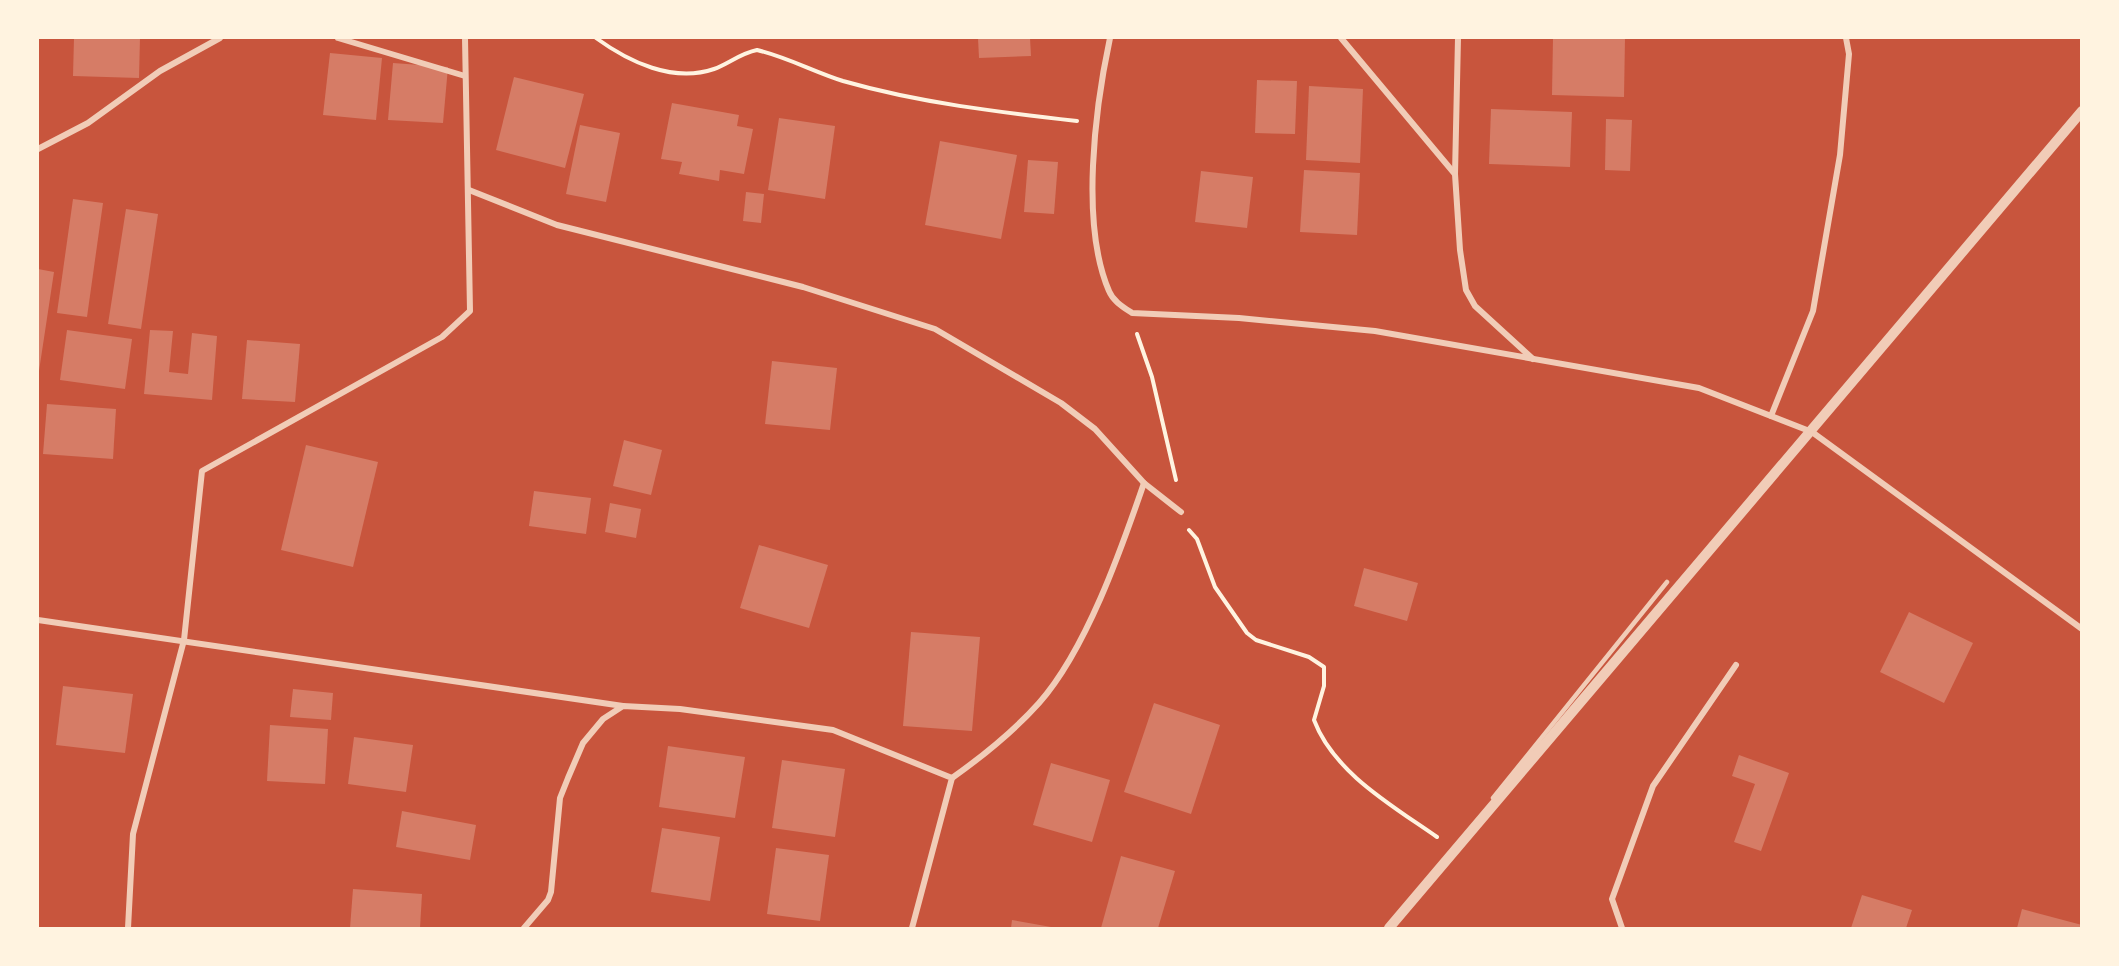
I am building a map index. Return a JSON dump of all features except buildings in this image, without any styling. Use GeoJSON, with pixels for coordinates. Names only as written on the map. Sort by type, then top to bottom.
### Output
{"type":"FeatureCollection","features":[{"type":"Feature","properties":{"kind":"street"},"geometry":{"type":"LineString","coordinates":[[38,149],[88,123],[160,71],[220,38]]}},
{"type":"Feature","properties":{"kind":"street"},"geometry":{"type":"LineString","coordinates":[[338,38],[465,76]]}},
{"type":"Feature","properties":{"kind":"street"},"geometry":{"type":"LineString","coordinates":[[128,928],[133,834],[183,640],[202,471],[442,337],[470,311],[465,38]]}},
{"type":"Feature","properties":{"kind":"street"},"geometry":{"type":"LineString","coordinates":[[1110,38],[1095,123],[1095,238],[1109,293],[1119,305],[1132,313],[1239,318],[1375,331],[1699,388],[1812,432],[2082,629]]}},
{"type":"Feature","properties":{"kind":"street"},"geometry":{"type":"LineString","coordinates":[[1341,38],[1455,174]]}},
{"type":"Feature","properties":{"kind":"street"},"geometry":{"type":"LineString","coordinates":[[1458,38],[1455,174],[1460,250],[1466,290],[1475,306],[1533,359]]}},
{"type":"Feature","properties":{"kind":"street"},"geometry":{"type":"LineString","coordinates":[[1771,416],[1813,311],[1840,155],[1849,54],[1846,38]]}},
{"type":"Feature","properties":{"kind":"street"},"geometry":{"type":"LineString","coordinates":[[1388,928],[1812,432],[2082,111]]}},
{"type":"Feature","properties":{"kind":"street"},"geometry":{"type":"LineString","coordinates":[[469,190],[557,225],[803,287],[935,329],[1061,403],[1095,429],[1144,483],[1181,512]]}},
{"type":"Feature","properties":{"kind":"street"},"geometry":{"type":"LineString","coordinates":[[912,928],[952,778],[975,761],[1039,703],[1063,672],[1109,574],[1144,483]]}},
{"type":"Feature","properties":{"kind":"street"},"geometry":{"type":"LineString","coordinates":[[38,620],[623,706],[680,709],[833,730],[952,778]]}},
{"type":"Feature","properties":{"kind":"street"},"geometry":{"type":"LineString","coordinates":[[1622,928],[1612,899],[1653,786],[1736,665]]}},
{"type":"Feature","properties":{"kind":"street"},"geometry":{"type":"LineString","coordinates":[[525,928],[548,900],[551,892],[560,798],[583,743],[603,719],[623,706]]}},
{"type":"Feature","properties":{"kind":"lane"},"geometry":{"type":"LineString","coordinates":[[1388,928],[1667,582]]}},
{"type":"Feature","properties":{"kind":"path"},"geometry":{"type":"LineString","coordinates":[[596,38],[632,59],[666,73],[689,74],[713,69],[757,50],[842,80],[926,101],[960,108],[1095,123]]}},
{"type":"Feature","properties":{"kind":"path"},"geometry":{"type":"LineString","coordinates":[[1132,313],[1166,432],[1184,524],[1197,539],[1215,587],[1248,633],[1256,640],[1309,657],[1324,667],[1324,686],[1314,720],[1340,761],[1373,792],[1454,849]]}}]}
